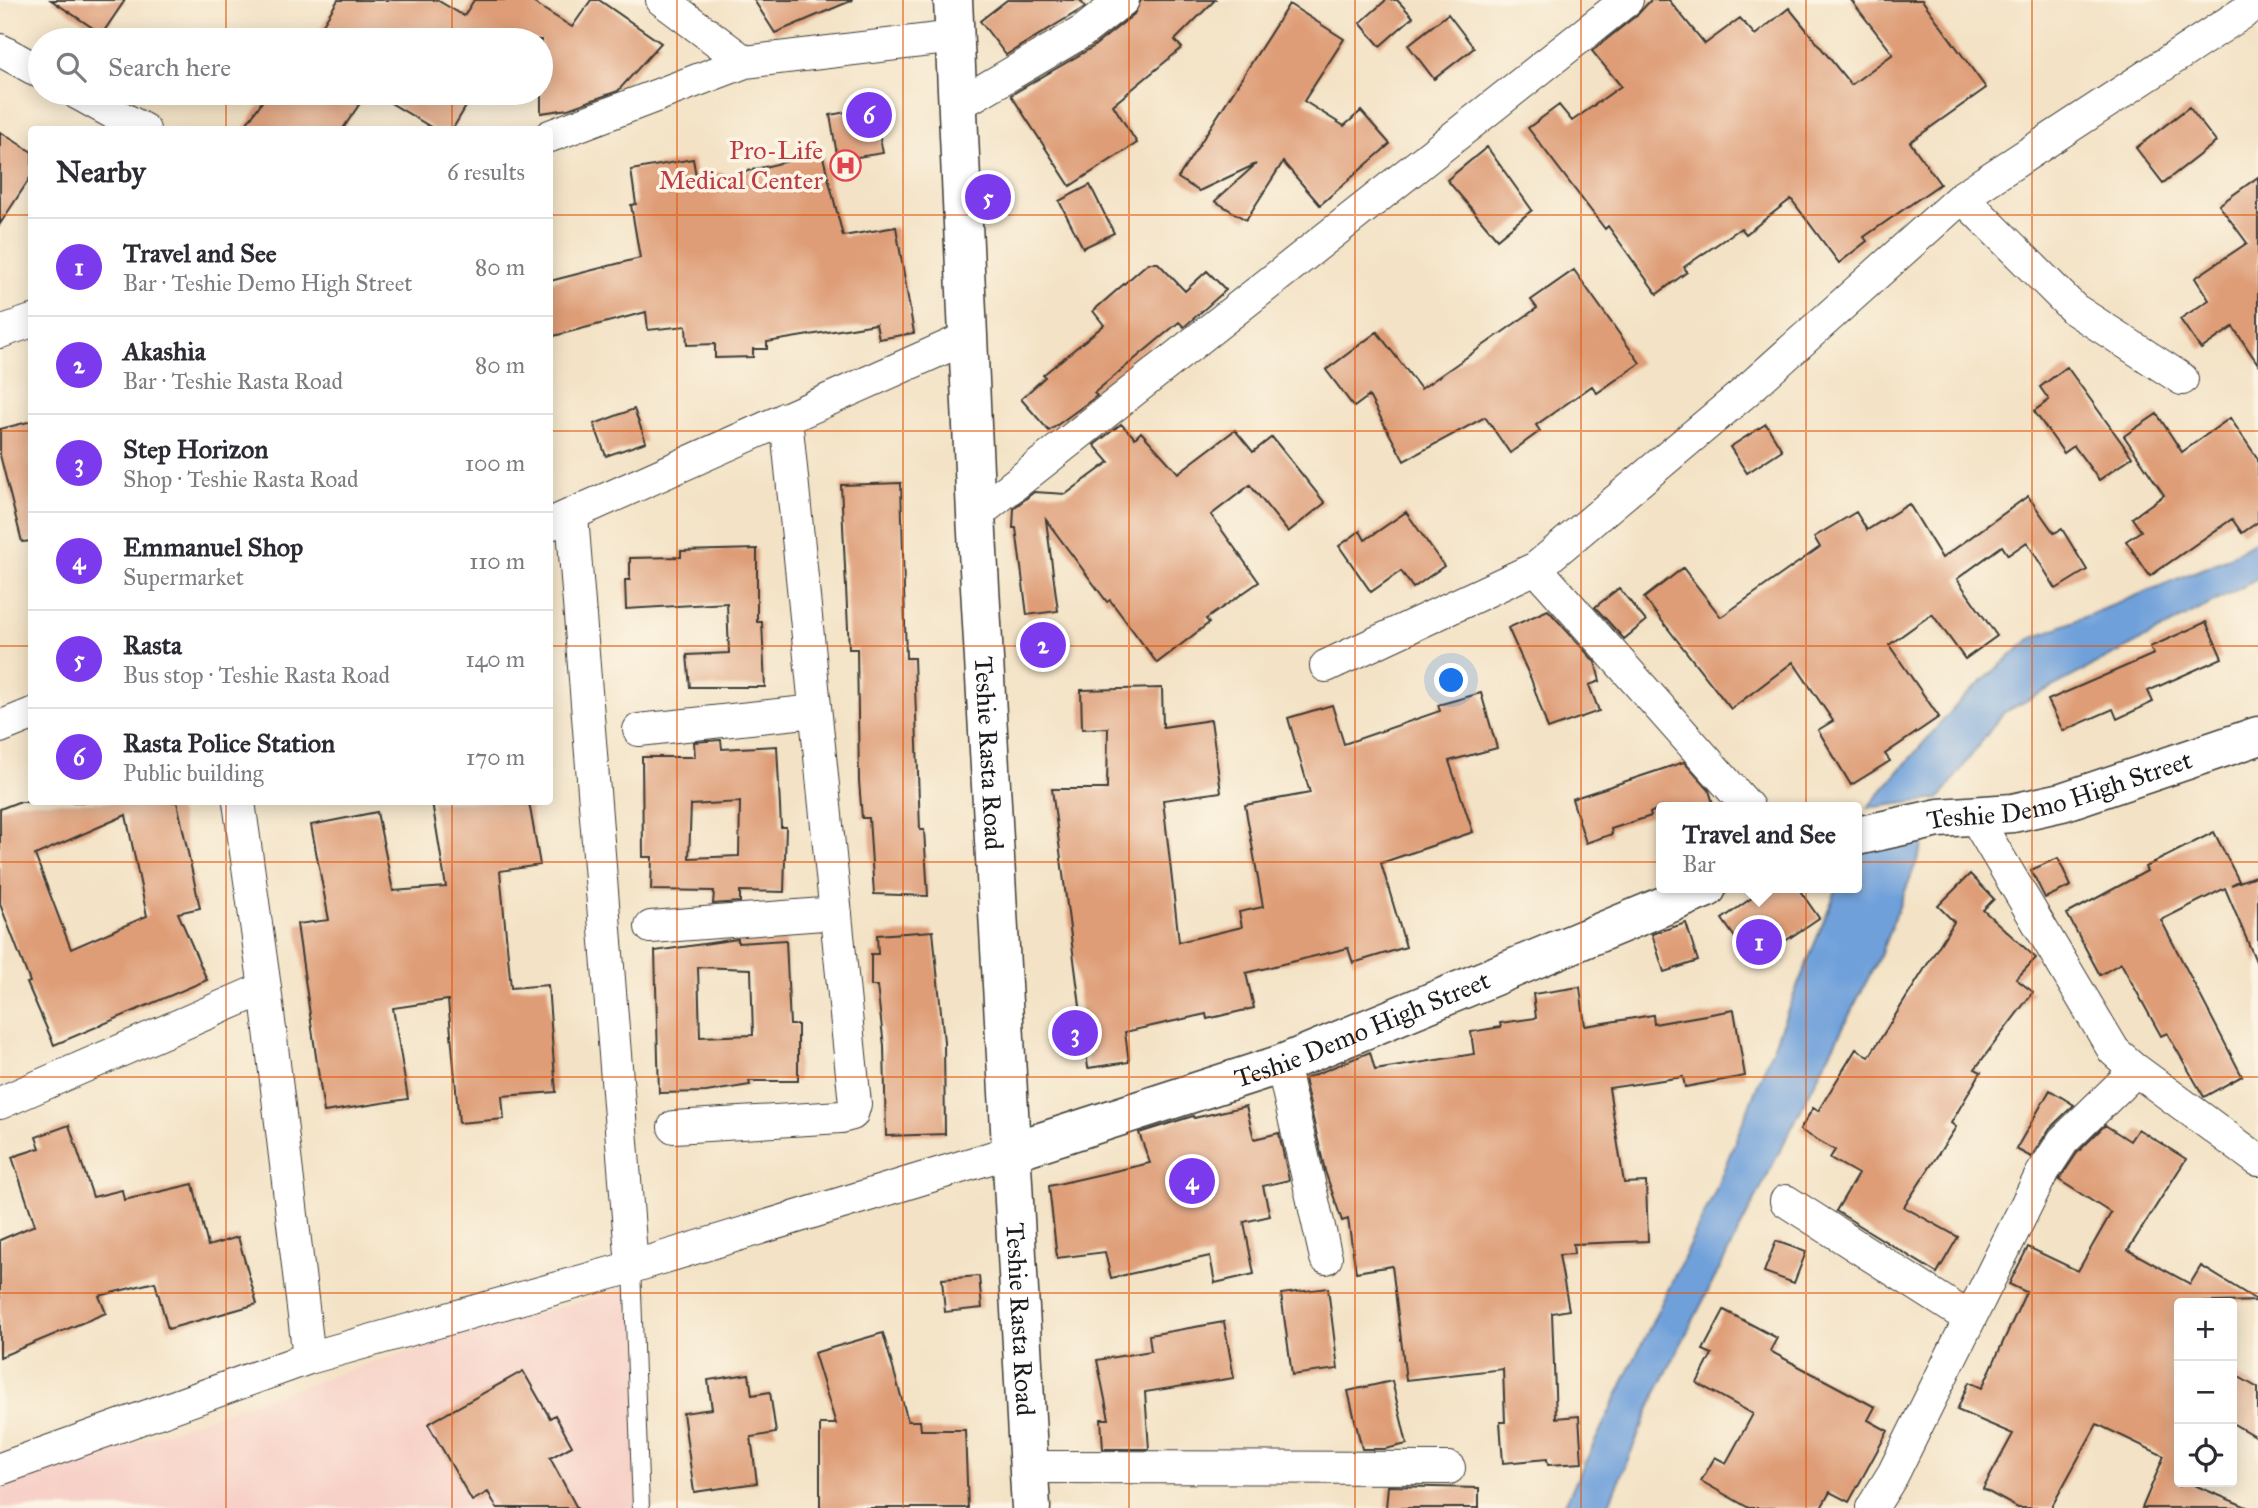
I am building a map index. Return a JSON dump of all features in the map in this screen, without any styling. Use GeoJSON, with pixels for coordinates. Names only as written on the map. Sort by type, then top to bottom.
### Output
{"type":"FeatureCollection","features":[{"type":"Feature","properties":{"kind":"main road","name":"Teshie Rasta Road"},"geometry":{"type":"LineString","coordinates":[[954,18],[976,515],[1031,1508]]}},
{"type":"Feature","properties":{"kind":"main road","name":"Teshie Demo High Street"},"geometry":{"type":"LineString","coordinates":[[1864,834],[1957,817],[2013,813],[2062,802],[2258,736]]}},
{"type":"Feature","properties":{"kind":"main road","name":"Teshie Demo High Street"},"geometry":{"type":"LineString","coordinates":[[1010,1153],[1282,1064],[1695,893]]}},
{"type":"Feature","properties":{"kind":"street"},"geometry":{"type":"LineString","coordinates":[[662,0],[745,62]]}},
{"type":"Feature","properties":{"kind":"street"},"geometry":{"type":"LineString","coordinates":[[957,96],[961,103],[1082,32],[1124,0]]}},
{"type":"Feature","properties":{"kind":"street"},"geometry":{"type":"LineString","coordinates":[[976,515],[1627,0]]}},
{"type":"Feature","properties":{"kind":"street"},"geometry":{"type":"LineString","coordinates":[[1326,666],[1536,568],[1744,393],[1962,197],[2258,3]]}},
{"type":"Feature","properties":{"kind":"street"},"geometry":{"type":"LineString","coordinates":[[553,135],[745,62],[954,18]]}},
{"type":"Feature","properties":{"kind":"street"},"geometry":{"type":"LineString","coordinates":[[0,50],[28,65]]}},
{"type":"Feature","properties":{"kind":"street"},"geometry":{"type":"LineString","coordinates":[[99,105],[137,126]]}},
{"type":"Feature","properties":{"kind":"street"},"geometry":{"type":"LineString","coordinates":[[1962,197],[2074,309],[2182,379]]}},
{"type":"Feature","properties":{"kind":"street"},"geometry":{"type":"LineString","coordinates":[[0,332],[28,322]]}},
{"type":"Feature","properties":{"kind":"street"},"geometry":{"type":"LineString","coordinates":[[632,1267],[561,520],[969,337]]}},
{"type":"Feature","properties":{"kind":"street"},"geometry":{"type":"LineString","coordinates":[[674,1127],[841,1117],[852,1114],[855,1104],[786,418]]}},
{"type":"Feature","properties":{"kind":"street"},"geometry":{"type":"LineString","coordinates":[[1536,568],[1744,802]]}},
{"type":"Feature","properties":{"kind":"street"},"geometry":{"type":"LineString","coordinates":[[639,730],[815,710]]}},
{"type":"Feature","properties":{"kind":"street"},"geometry":{"type":"LineString","coordinates":[[0,727],[28,716]]}},
{"type":"Feature","properties":{"kind":"street"},"geometry":{"type":"LineString","coordinates":[[239,805],[265,988],[309,1358]]}},
{"type":"Feature","properties":{"kind":"street"},"geometry":{"type":"LineString","coordinates":[[1957,817],[2114,1051],[2258,1160]]}},
{"type":"Feature","properties":{"kind":"street"},"geometry":{"type":"LineString","coordinates":[[651,927],[836,913]]}},
{"type":"Feature","properties":{"kind":"street"},"geometry":{"type":"LineString","coordinates":[[0,1102],[265,988]]}},
{"type":"Feature","properties":{"kind":"street"},"geometry":{"type":"LineString","coordinates":[[1282,1064],[1326,1258]]}},
{"type":"Feature","properties":{"kind":"street"},"geometry":{"type":"LineString","coordinates":[[1872,1508],[1893,1474],[2041,1175],[2063,1140],[2136,1070]]}},
{"type":"Feature","properties":{"kind":"street"},"geometry":{"type":"LineString","coordinates":[[0,1469],[309,1358],[632,1267],[1010,1153]]}},
{"type":"Feature","properties":{"kind":"street"},"geometry":{"type":"LineString","coordinates":[[1786,1202],[1969,1318]]}},
{"type":"Feature","properties":{"kind":"street"},"geometry":{"type":"LineString","coordinates":[[1028,1467],[1449,1468]]}},
{"type":"Feature","properties":{"kind":"lane"},"geometry":{"type":"LineString","coordinates":[[632,1267],[641,1508]]}},
{"type":"Feature","properties":{"kind":"shaded area"},"geometry":{"type":"Polygon","coordinates":[[[640,1284],[654,1508],[0,1508],[0,1488],[373,1362],[640,1284]]]}},
{"type":"Feature","properties":{"kind":"water"},"geometry":{"type":"Polygon","coordinates":[[[2258,539],[2258,579],[2003,713],[1939,799],[1867,808],[1960,701],[2030,639],[2226,559],[2258,539]]]}},
{"type":"Feature","properties":{"kind":"water"},"geometry":{"type":"Polygon","coordinates":[[[1862,842],[1924,843],[1880,955],[1658,1389],[1607,1508],[1563,1508],[1713,1196],[1835,893],[1862,893],[1862,842]]]}},
{"type":"Feature","properties":{"kind":"building"},"geometry":{"type":"Polygon","coordinates":[[[51,0],[125,0],[106,28],[93,28],[51,0]]]}},
{"type":"Feature","properties":{"kind":"building"},"geometry":{"type":"Polygon","coordinates":[[[338,0],[437,0],[464,16],[474,0],[529,0],[572,27],[591,0],[599,0],[661,43],[618,91],[568,109],[541,113],[541,105],[553,105],[553,28],[320,28],[338,0]]]}},
{"type":"Feature","properties":{"kind":"building"},"geometry":{"type":"Polygon","coordinates":[[[754,0],[853,0],[775,33],[754,0]]]}},
{"type":"Feature","properties":{"kind":"building"},"geometry":{"type":"Polygon","coordinates":[[[1007,0],[1080,0],[1085,7],[1006,55],[980,21],[1007,0]]]}},
{"type":"Feature","properties":{"kind":"building"},"geometry":{"type":"Polygon","coordinates":[[[1141,0],[1215,0],[1175,40],[1182,48],[1113,105],[1137,143],[1070,186],[1011,95],[1093,47],[1134,14],[1141,0]]]}},
{"type":"Feature","properties":{"kind":"building"},"geometry":{"type":"Polygon","coordinates":[[[1386,0],[1397,0],[1413,17],[1380,46],[1360,23],[1386,0]]]}},
{"type":"Feature","properties":{"kind":"building"},"geometry":{"type":"Polygon","coordinates":[[[1651,0],[1669,0],[1705,44],[1740,18],[1755,35],[1789,8],[1851,85],[1893,54],[1851,0],[1922,0],[1986,88],[1910,142],[1940,184],[1864,237],[1867,241],[1839,263],[1791,199],[1746,234],[1741,228],[1684,267],[1687,272],[1657,294],[1608,226],[1605,229],[1528,128],[1559,105],[1572,121],[1621,86],[1592,51],[1651,0]]]}},
{"type":"Feature","properties":{"kind":"building"},"geometry":{"type":"Polygon","coordinates":[[[1289,4],[1344,39],[1304,101],[1344,126],[1361,111],[1390,144],[1320,205],[1283,162],[1246,220],[1215,201],[1256,164],[1199,191],[1178,178],[1289,4]]]}},
{"type":"Feature","properties":{"kind":"building"},"geometry":{"type":"Polygon","coordinates":[[[1448,14],[1474,48],[1434,79],[1408,45],[1448,14]]]}},
{"type":"Feature","properties":{"kind":"building"},"geometry":{"type":"Polygon","coordinates":[[[260,105],[359,105],[345,126],[245,126],[260,105]]]}},
{"type":"Feature","properties":{"kind":"building"},"geometry":{"type":"Polygon","coordinates":[[[394,105],[467,105],[454,126],[429,126],[394,105]]]}},
{"type":"Feature","properties":{"kind":"building"},"geometry":{"type":"Polygon","coordinates":[[[874,107],[883,153],[838,160],[830,115],[874,107]]]}},
{"type":"Feature","properties":{"kind":"building"},"geometry":{"type":"Polygon","coordinates":[[[2189,107],[2216,142],[2163,183],[2136,148],[2189,107]]]}},
{"type":"Feature","properties":{"kind":"building"},"geometry":{"type":"Polygon","coordinates":[[[0,132],[28,150],[28,181],[0,224],[0,132]]]}},
{"type":"Feature","properties":{"kind":"building"},"geometry":{"type":"Polygon","coordinates":[[[1487,147],[1532,210],[1497,239],[1447,180],[1487,147]]]}},
{"type":"Feature","properties":{"kind":"building"},"geometry":{"type":"Polygon","coordinates":[[[822,153],[843,236],[896,227],[914,333],[879,339],[876,324],[767,342],[767,349],[753,349],[753,357],[715,358],[715,344],[687,345],[686,326],[648,330],[646,312],[553,336],[553,280],[640,258],[631,205],[636,204],[631,170],[693,159],[696,176],[722,172],[723,177],[822,153]]]}},
{"type":"Feature","properties":{"kind":"building"},"geometry":{"type":"Polygon","coordinates":[[[2258,177],[2258,364],[2233,327],[2201,349],[2180,319],[2209,300],[2195,278],[2247,243],[2219,205],[2258,177]]]}},
{"type":"Feature","properties":{"kind":"building"},"geometry":{"type":"Polygon","coordinates":[[[1090,185],[1114,233],[1083,248],[1059,201],[1090,185]]]}},
{"type":"Feature","properties":{"kind":"building"},"geometry":{"type":"Polygon","coordinates":[[[1148,263],[1158,263],[1185,291],[1207,271],[1226,290],[1184,327],[1179,322],[1094,393],[1097,396],[1049,431],[1021,399],[1045,377],[1043,375],[1104,325],[1093,311],[1148,263]]]}},
{"type":"Feature","properties":{"kind":"building"},"geometry":{"type":"Polygon","coordinates":[[[1574,270],[1640,363],[1597,393],[1592,386],[1536,425],[1540,431],[1510,453],[1485,417],[1404,461],[1369,396],[1354,407],[1326,370],[1377,332],[1421,389],[1537,308],[1531,300],[1574,270]]]}},
{"type":"Feature","properties":{"kind":"building"},"geometry":{"type":"Polygon","coordinates":[[[2067,367],[2132,457],[2099,480],[2074,446],[2064,453],[2034,411],[2049,400],[2040,387],[2067,367]]]}},
{"type":"Feature","properties":{"kind":"building"},"geometry":{"type":"Polygon","coordinates":[[[634,409],[646,442],[606,456],[594,424],[634,409]]]}},
{"type":"Feature","properties":{"kind":"building"},"geometry":{"type":"Polygon","coordinates":[[[2157,414],[2182,452],[2230,418],[2258,459],[2258,522],[2242,533],[2232,519],[2150,576],[2126,541],[2141,531],[2132,518],[2164,495],[2124,436],[2157,414]]]}},
{"type":"Feature","properties":{"kind":"building"},"geometry":{"type":"Polygon","coordinates":[[[28,422],[28,541],[22,542],[0,455],[0,429],[28,422]]]}},
{"type":"Feature","properties":{"kind":"building"},"geometry":{"type":"Polygon","coordinates":[[[1121,424],[1135,438],[1141,432],[1178,473],[1235,430],[1253,452],[1272,437],[1325,503],[1288,532],[1250,485],[1211,515],[1259,582],[1206,619],[1209,623],[1157,663],[1046,520],[1058,611],[1027,615],[1016,528],[1013,528],[1014,508],[1034,492],[1066,494],[1109,462],[1094,445],[1121,424]]]}},
{"type":"Feature","properties":{"kind":"building"},"geometry":{"type":"Polygon","coordinates":[[[1766,424],[1782,450],[1747,473],[1730,447],[1766,424]]]}},
{"type":"Feature","properties":{"kind":"building"},"geometry":{"type":"Polygon","coordinates":[[[901,483],[906,658],[914,658],[920,830],[924,830],[928,896],[874,894],[869,818],[862,818],[859,781],[857,649],[849,649],[841,485],[901,483]]]}},
{"type":"Feature","properties":{"kind":"building"},"geometry":{"type":"Polygon","coordinates":[[[2028,496],[2054,533],[2062,529],[2087,570],[2056,589],[2027,542],[2008,555],[2002,546],[1957,579],[1997,636],[1965,659],[1932,614],[1889,645],[1939,717],[1885,754],[1890,761],[1851,785],[1818,730],[1833,721],[1793,662],[1731,709],[1644,598],[1683,568],[1721,617],[1820,547],[1814,537],[1856,512],[1867,530],[1909,504],[1942,558],[2028,496]]]}},
{"type":"Feature","properties":{"kind":"building"},"geometry":{"type":"Polygon","coordinates":[[[1406,512],[1444,566],[1413,588],[1401,571],[1371,592],[1339,546],[1360,531],[1365,540],[1406,512]]]}},
{"type":"Feature","properties":{"kind":"building"},"geometry":{"type":"Polygon","coordinates":[[[757,549],[757,622],[762,622],[765,687],[690,687],[687,655],[729,653],[727,603],[626,609],[625,580],[630,580],[630,558],[681,557],[681,551],[757,549]]]}},
{"type":"Feature","properties":{"kind":"building"},"geometry":{"type":"Polygon","coordinates":[[[1619,588],[1646,621],[1624,639],[1595,607],[1619,588]]]}},
{"type":"Feature","properties":{"kind":"building"},"geometry":{"type":"Polygon","coordinates":[[[1548,610],[1595,662],[1600,681],[1589,685],[1599,711],[1548,729],[1531,679],[1508,628],[1548,610]]]}},
{"type":"Feature","properties":{"kind":"building"},"geometry":{"type":"Polygon","coordinates":[[[2206,622],[2222,658],[2148,691],[2153,702],[2117,719],[2113,709],[2063,731],[2048,700],[2154,654],[2150,647],[2206,622]]]}},
{"type":"Feature","properties":{"kind":"building"},"geometry":{"type":"Polygon","coordinates":[[[1162,688],[1163,727],[1211,720],[1221,792],[1163,800],[1179,942],[1242,927],[1239,912],[1263,907],[1245,805],[1310,793],[1288,718],[1332,705],[1344,744],[1440,711],[1438,705],[1481,693],[1497,748],[1449,761],[1473,832],[1381,863],[1406,947],[1353,963],[1348,948],[1246,973],[1254,1008],[1207,1019],[1206,1014],[1125,1032],[1129,1062],[1088,1068],[1052,789],[1107,789],[1108,728],[1082,729],[1081,690],[1162,688]]]}},
{"type":"Feature","properties":{"kind":"building"},"geometry":{"type":"Polygon","coordinates":[[[721,740],[722,749],[777,746],[781,827],[786,827],[784,892],[740,891],[740,902],[713,904],[714,891],[651,890],[652,857],[643,857],[642,757],[695,757],[694,742],[721,740]],[[740,802],[691,805],[689,858],[739,856],[740,802]]]}},
{"type":"Feature","properties":{"kind":"building"},"geometry":{"type":"Polygon","coordinates":[[[1684,762],[1709,790],[1713,802],[1656,802],[1656,810],[1650,813],[1651,816],[1611,829],[1612,834],[1586,843],[1572,799],[1684,762]]]}},
{"type":"Feature","properties":{"kind":"building"},"geometry":{"type":"Polygon","coordinates":[[[18,802],[28,802],[28,805],[178,805],[200,908],[178,913],[207,980],[54,1045],[27,983],[30,982],[0,904],[0,809],[18,802]],[[126,815],[35,855],[71,949],[147,916],[126,815]]]}},
{"type":"Feature","properties":{"kind":"building"},"geometry":{"type":"Polygon","coordinates":[[[432,805],[530,805],[540,865],[500,871],[511,988],[548,985],[556,1092],[502,1096],[504,1119],[459,1123],[448,1000],[393,1008],[408,1099],[324,1112],[297,924],[329,920],[311,825],[377,812],[393,891],[446,887],[432,805]]]}},
{"type":"Feature","properties":{"kind":"building"},"geometry":{"type":"Polygon","coordinates":[[[2214,832],[2239,881],[2231,885],[2258,875],[2258,966],[2225,888],[2161,920],[2242,1076],[2204,1097],[2167,1033],[2161,1036],[2121,963],[2100,975],[2067,914],[2147,871],[2145,867],[2214,832]]]}},
{"type":"Feature","properties":{"kind":"building"},"geometry":{"type":"Polygon","coordinates":[[[2058,858],[2071,886],[2045,898],[2031,870],[2058,858]]]}},
{"type":"Feature","properties":{"kind":"building"},"geometry":{"type":"Polygon","coordinates":[[[1970,874],[1994,899],[1983,910],[2036,958],[2016,979],[2033,992],[1975,1069],[1981,1072],[1951,1123],[1956,1127],[1904,1207],[1958,1237],[1937,1273],[1836,1211],[1858,1174],[1830,1158],[1835,1150],[1800,1130],[1813,1108],[1818,1111],[1856,1049],[1869,1057],[1954,922],[1938,906],[1970,874]]]}},
{"type":"Feature","properties":{"kind":"building"},"geometry":{"type":"Polygon","coordinates":[[[1759,893],[1802,893],[1819,918],[1753,963],[1722,919],[1759,893]]]}},
{"type":"Feature","properties":{"kind":"building"},"geometry":{"type":"Polygon","coordinates":[[[1686,923],[1698,961],[1664,972],[1652,934],[1686,923]]]}},
{"type":"Feature","properties":{"kind":"building"},"geometry":{"type":"Polygon","coordinates":[[[933,931],[944,1042],[945,1134],[886,1136],[884,1046],[877,986],[871,986],[871,954],[878,954],[877,935],[933,931]]]}},
{"type":"Feature","properties":{"kind":"building"},"geometry":{"type":"Polygon","coordinates":[[[738,939],[738,943],[786,940],[790,1025],[798,1025],[798,1081],[749,1081],[750,1085],[706,1092],[659,1093],[655,951],[738,939]],[[698,967],[700,1037],[753,1035],[751,969],[698,967]]]}},
{"type":"Feature","properties":{"kind":"building"},"geometry":{"type":"Polygon","coordinates":[[[1580,987],[1585,1026],[1653,1015],[1654,1024],[1734,1010],[1745,1076],[1685,1087],[1683,1077],[1609,1088],[1624,1183],[1646,1182],[1648,1241],[1573,1244],[1574,1254],[1559,1255],[1569,1310],[1552,1313],[1556,1418],[1579,1416],[1582,1463],[1548,1465],[1547,1459],[1503,1463],[1500,1422],[1505,1422],[1503,1369],[1406,1380],[1392,1266],[1356,1272],[1348,1219],[1342,1221],[1325,1171],[1304,1079],[1370,1052],[1375,1070],[1474,1054],[1471,1032],[1501,1027],[1500,1023],[1536,1018],[1533,994],[1580,987]]]}},
{"type":"Feature","properties":{"kind":"building"},"geometry":{"type":"Polygon","coordinates":[[[2050,1090],[2074,1105],[2050,1128],[2031,1157],[2016,1149],[2050,1090]]]}},
{"type":"Feature","properties":{"kind":"building"},"geometry":{"type":"Polygon","coordinates":[[[1246,1106],[1254,1139],[1279,1133],[1289,1180],[1263,1186],[1270,1216],[1244,1222],[1254,1274],[1215,1283],[1210,1256],[1111,1278],[1105,1252],[1057,1258],[1049,1186],[1150,1163],[1139,1133],[1193,1116],[1194,1118],[1246,1106]]]}},
{"type":"Feature","properties":{"kind":"building"},"geometry":{"type":"Polygon","coordinates":[[[69,1125],[93,1197],[122,1190],[124,1200],[193,1184],[208,1246],[238,1237],[257,1304],[168,1329],[155,1282],[99,1296],[106,1313],[0,1357],[0,1240],[35,1225],[12,1157],[40,1148],[36,1137],[69,1125]]]}},
{"type":"Feature","properties":{"kind":"building"},"geometry":{"type":"Polygon","coordinates":[[[2105,1125],[2130,1141],[2138,1129],[2186,1159],[2128,1250],[2190,1284],[2201,1266],[2258,1301],[2237,1302],[2237,1298],[2174,1298],[2174,1487],[2199,1487],[2249,1508],[2142,1508],[2164,1456],[2097,1424],[2051,1508],[2018,1508],[1983,1489],[2013,1434],[1957,1410],[1969,1382],[1982,1388],[2026,1292],[2009,1284],[2028,1247],[2078,1271],[2111,1213],[2059,1180],[2077,1153],[2105,1125]]]}},
{"type":"Feature","properties":{"kind":"building"},"geometry":{"type":"Polygon","coordinates":[[[1776,1241],[1806,1252],[1794,1283],[1764,1272],[1776,1241]]]}},
{"type":"Feature","properties":{"kind":"building"},"geometry":{"type":"Polygon","coordinates":[[[979,1276],[982,1308],[945,1312],[942,1279],[979,1276]]]}},
{"type":"Feature","properties":{"kind":"building"},"geometry":{"type":"Polygon","coordinates":[[[1328,1288],[1338,1369],[1292,1375],[1281,1294],[1328,1288]]]}},
{"type":"Feature","properties":{"kind":"building"},"geometry":{"type":"Polygon","coordinates":[[[1724,1310],[1777,1338],[1770,1351],[1875,1407],[1868,1420],[1888,1431],[1849,1502],[1830,1492],[1821,1508],[1749,1508],[1701,1481],[1715,1457],[1726,1463],[1753,1414],[1697,1383],[1712,1354],[1703,1350],[1724,1310]]]}},
{"type":"Feature","properties":{"kind":"building"},"geometry":{"type":"Polygon","coordinates":[[[1224,1322],[1234,1378],[1145,1392],[1149,1449],[1103,1449],[1101,1419],[1109,1419],[1097,1360],[1151,1351],[1149,1335],[1224,1322]]]}},
{"type":"Feature","properties":{"kind":"building"},"geometry":{"type":"Polygon","coordinates":[[[883,1333],[908,1421],[920,1421],[921,1430],[965,1430],[968,1508],[820,1508],[820,1424],[836,1424],[814,1353],[883,1333]]]}},
{"type":"Feature","properties":{"kind":"building"},"geometry":{"type":"Polygon","coordinates":[[[523,1371],[550,1418],[555,1415],[572,1446],[550,1458],[577,1508],[497,1508],[488,1492],[472,1501],[428,1424],[523,1371]]]}},
{"type":"Feature","properties":{"kind":"building"},"geometry":{"type":"Polygon","coordinates":[[[749,1374],[752,1395],[770,1392],[776,1433],[751,1437],[757,1483],[694,1492],[683,1413],[712,1409],[708,1380],[749,1374]]]}},
{"type":"Feature","properties":{"kind":"building"},"geometry":{"type":"Polygon","coordinates":[[[2237,1376],[2258,1388],[2258,1438],[2237,1426],[2237,1376]]]}},
{"type":"Feature","properties":{"kind":"building"},"geometry":{"type":"Polygon","coordinates":[[[1392,1381],[1407,1444],[1385,1449],[1362,1449],[1348,1391],[1392,1381]]]}},
{"type":"Feature","properties":{"kind":"building"},"geometry":{"type":"Polygon","coordinates":[[[1388,1486],[1479,1488],[1479,1508],[1386,1508],[1388,1486]]]}},
{"type":"Feature","properties":{"kind":"place","name":"Rasta Police Station"},"geometry":{"type":"Point","coordinates":[869,115]}},
{"type":"Feature","properties":{"kind":"place","name":"Pro-Life Medical Center"},"geometry":{"type":"Point","coordinates":[846,165]}},
{"type":"Feature","properties":{"kind":"place","name":"Rasta"},"geometry":{"type":"Point","coordinates":[988,197]}},
{"type":"Feature","properties":{"kind":"place","name":"Akashia"},"geometry":{"type":"Point","coordinates":[1043,645]}},
{"type":"Feature","properties":{"kind":"place","name":"Travel and See"},"geometry":{"type":"Point","coordinates":[1759,942]}},
{"type":"Feature","properties":{"kind":"place","name":"Step Horizon"},"geometry":{"type":"Point","coordinates":[1075,1033]}},
{"type":"Feature","properties":{"kind":"place","name":"Emmanuel Shop"},"geometry":{"type":"Point","coordinates":[1192,1181]}}]}
